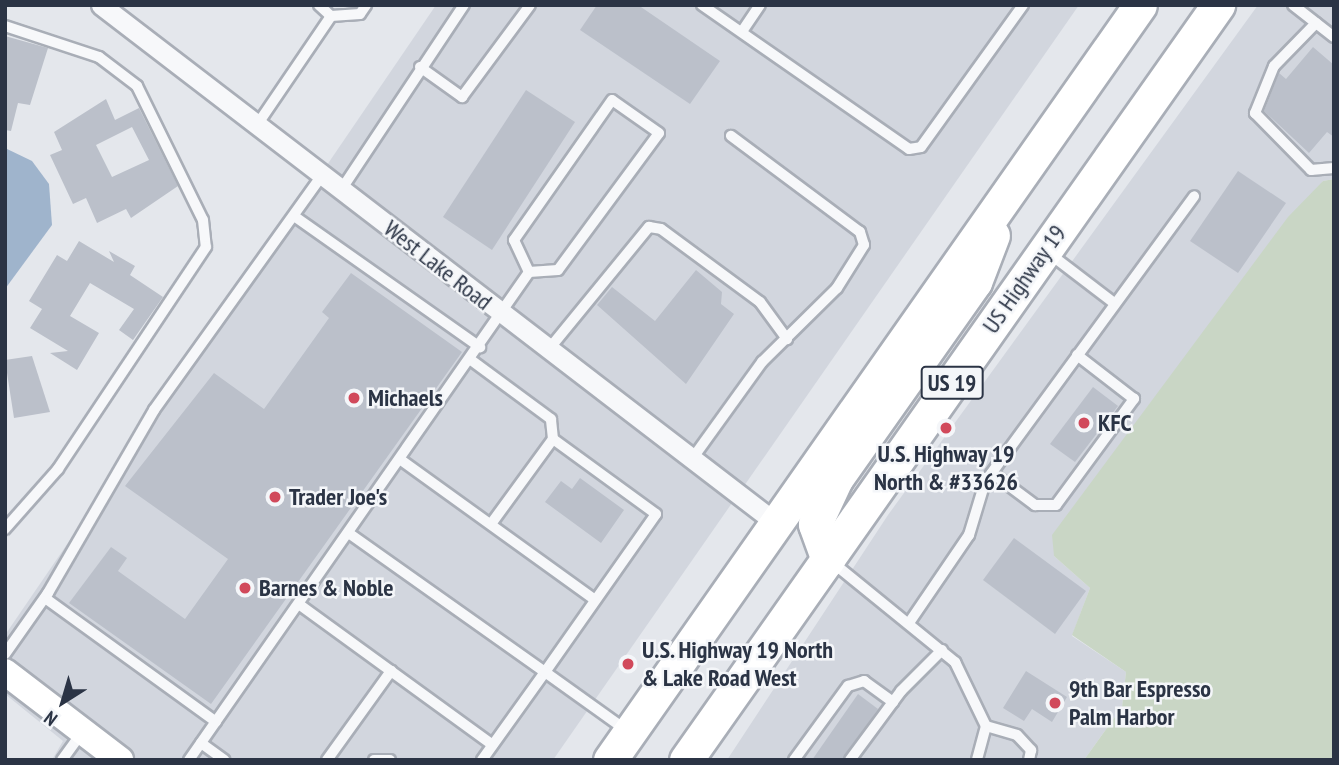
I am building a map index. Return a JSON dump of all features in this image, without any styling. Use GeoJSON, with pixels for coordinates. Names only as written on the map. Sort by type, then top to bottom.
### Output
{"type":"FeatureCollection","features":[{"type":"Feature","properties":{"kind":"highway","name":"US 19"},"geometry":{"type":"LineString","coordinates":[[610,760],[1140,5]]}},
{"type":"Feature","properties":{"kind":"highway","name":"US Highway 19"},"geometry":{"type":"LineString","coordinates":[[686,760],[1218,5]]}},
{"type":"Feature","properties":{"kind":"highway"},"geometry":{"type":"LineString","coordinates":[[828,560],[815,524],[836,479],[975,282],[1011,187]]}},
{"type":"Feature","properties":{"kind":"street","name":"West Lake Road"},"geometry":{"type":"LineString","coordinates":[[101,5],[776,523]]}},
{"type":"Feature","properties":{"kind":"street"},"geometry":{"type":"LineString","coordinates":[[5,672],[120,760]]}},
{"type":"Feature","properties":{"kind":"lane"},"geometry":{"type":"LineString","coordinates":[[319,5],[331,16],[360,14],[366,5]]}},
{"type":"Feature","properties":{"kind":"lane"},"geometry":{"type":"LineString","coordinates":[[341,190],[420,67],[464,5]]}},
{"type":"Feature","properties":{"kind":"lane"},"geometry":{"type":"LineString","coordinates":[[420,67],[462,97],[530,5]]}},
{"type":"Feature","properties":{"kind":"lane"},"geometry":{"type":"LineString","coordinates":[[702,5],[743,30],[909,149],[921,147],[1023,5]]}},
{"type":"Feature","properties":{"kind":"lane"},"geometry":{"type":"LineString","coordinates":[[743,30],[760,5]]}},
{"type":"Feature","properties":{"kind":"lane"},"geometry":{"type":"LineString","coordinates":[[1293,5],[1334,37]]}},
{"type":"Feature","properties":{"kind":"lane"},"geometry":{"type":"LineString","coordinates":[[257,125],[331,16]]}},
{"type":"Feature","properties":{"kind":"lane"},"geometry":{"type":"LineString","coordinates":[[1316,23],[1264,81],[1255,113],[1311,170],[1334,168]]}},
{"type":"Feature","properties":{"kind":"lane"},"geometry":{"type":"LineString","coordinates":[[5,26],[99,57],[137,86],[203,220],[206,247],[58,469],[5,529]]}},
{"type":"Feature","properties":{"kind":"lane"},"geometry":{"type":"LineString","coordinates":[[612,100],[659,133],[558,270],[529,272],[514,240],[612,100]]}},
{"type":"Feature","properties":{"kind":"lane"},"geometry":{"type":"LineString","coordinates":[[692,459],[762,362],[837,288],[864,245],[860,232],[732,136]]}},
{"type":"Feature","properties":{"kind":"lane"},"geometry":{"type":"LineString","coordinates":[[5,654],[45,598],[154,410],[322,175]]}},
{"type":"Feature","properties":{"kind":"lane"},"geometry":{"type":"LineString","coordinates":[[911,621],[969,535],[992,474],[1194,196]]}},
{"type":"Feature","properties":{"kind":"lane"},"geometry":{"type":"LineString","coordinates":[[294,216],[480,346]]}},
{"type":"Feature","properties":{"kind":"lane"},"geometry":{"type":"LineString","coordinates":[[548,350],[610,267],[649,227],[760,302],[787,339]]}},
{"type":"Feature","properties":{"kind":"lane"},"geometry":{"type":"LineString","coordinates":[[1045,250],[1114,303]]}},
{"type":"Feature","properties":{"kind":"lane"},"geometry":{"type":"LineString","coordinates":[[189,760],[350,534],[529,272]]}},
{"type":"Feature","properties":{"kind":"lane"},"geometry":{"type":"LineString","coordinates":[[992,474],[1035,505],[1056,505],[1134,399],[1077,355]]}},
{"type":"Feature","properties":{"kind":"lane"},"geometry":{"type":"LineString","coordinates":[[471,360],[551,419],[553,439],[491,524]]}},
{"type":"Feature","properties":{"kind":"lane"},"geometry":{"type":"LineString","coordinates":[[482,760],[656,514],[553,439]]}},
{"type":"Feature","properties":{"kind":"lane"},"geometry":{"type":"LineString","coordinates":[[401,460],[595,600]]}},
{"type":"Feature","properties":{"kind":"lane"},"geometry":{"type":"LineString","coordinates":[[350,534],[629,732]]}},
{"type":"Feature","properties":{"kind":"lane"},"geometry":{"type":"LineString","coordinates":[[828,560],[911,621],[942,650],[986,726],[1017,735],[1031,750],[1029,760]]}},
{"type":"Feature","properties":{"kind":"lane"},"geometry":{"type":"LineString","coordinates":[[45,598],[216,722]]}},
{"type":"Feature","properties":{"kind":"lane"},"geometry":{"type":"LineString","coordinates":[[300,605],[493,745]]}},
{"type":"Feature","properties":{"kind":"lane"},"geometry":{"type":"LineString","coordinates":[[850,760],[893,702],[942,650]]}},
{"type":"Feature","properties":{"kind":"lane"},"geometry":{"type":"LineString","coordinates":[[327,760],[391,671]]}},
{"type":"Feature","properties":{"kind":"lane"},"geometry":{"type":"LineString","coordinates":[[794,760],[848,686],[864,681],[893,702]]}},
{"type":"Feature","properties":{"kind":"lane"},"geometry":{"type":"LineString","coordinates":[[977,760],[986,726]]}},
{"type":"Feature","properties":{"kind":"lane"},"geometry":{"type":"LineString","coordinates":[[62,760],[82,731]]}},
{"type":"Feature","properties":{"kind":"lane"},"geometry":{"type":"LineString","coordinates":[[201,743],[224,760]]}},
{"type":"Feature","properties":{"kind":"lane"},"geometry":{"type":"LineString","coordinates":[[374,760],[390,760]]}},
{"type":"Feature","properties":{"kind":"shaded area"},"geometry":{"type":"Polygon","coordinates":[[[436,5],[1079,5],[744,486],[327,165],[436,5]]]}},
{"type":"Feature","properties":{"kind":"shaded area"},"geometry":{"type":"Polygon","coordinates":[[[1258,5],[1334,5],[1334,179],[1323,181],[1054,556],[1090,588],[1072,636],[1126,672],[1122,707],[1084,760],[727,760],[888,515],[1258,5]]]}},
{"type":"Feature","properties":{"kind":"shaded area"},"geometry":{"type":"Polygon","coordinates":[[[314,183],[732,503],[553,760],[138,760],[5,658],[5,635],[314,183]]]}},
{"type":"Feature","properties":{"kind":"shaded area"},"geometry":{"type":"Polygon","coordinates":[[[5,685],[103,760],[52,760],[63,741],[5,694],[5,685]]]}},
{"type":"Feature","properties":{"kind":"green space"},"geometry":{"type":"Polygon","coordinates":[[[1334,179],[1334,760],[1084,760],[1122,707],[1126,672],[1072,635],[1090,588],[1054,556],[1052,535],[1288,217],[1323,181],[1334,179]]]}},
{"type":"Feature","properties":{"kind":"water"},"geometry":{"type":"Polygon","coordinates":[[[5,148],[32,161],[49,184],[52,225],[5,289],[5,148]]]}},
{"type":"Feature","properties":{"kind":"building"},"geometry":{"type":"Polygon","coordinates":[[[597,5],[638,5],[720,61],[690,104],[580,30],[597,5]]]}},
{"type":"Feature","properties":{"kind":"building"},"geometry":{"type":"Polygon","coordinates":[[[5,36],[48,48],[30,105],[18,103],[11,131],[5,130],[5,36]]]}},
{"type":"Feature","properties":{"kind":"building"},"geometry":{"type":"Polygon","coordinates":[[[1313,47],[1334,65],[1334,137],[1327,132],[1309,153],[1264,111],[1279,73],[1286,79],[1313,47]]]}},
{"type":"Feature","properties":{"kind":"building"},"geometry":{"type":"Polygon","coordinates":[[[526,90],[575,122],[492,250],[443,217],[526,90]]]}},
{"type":"Feature","properties":{"kind":"building"},"geometry":{"type":"Polygon","coordinates":[[[106,99],[115,120],[139,108],[178,186],[131,218],[126,209],[97,223],[86,198],[73,204],[50,155],[62,150],[54,132],[106,99]],[[132,127],[96,145],[112,177],[149,160],[132,127]]]}},
{"type":"Feature","properties":{"kind":"building"},"geometry":{"type":"Polygon","coordinates":[[[1238,171],[1286,203],[1238,273],[1190,241],[1238,171]]]}},
{"type":"Feature","properties":{"kind":"building"},"geometry":{"type":"Polygon","coordinates":[[[79,241],[114,262],[109,251],[135,266],[130,275],[163,297],[133,340],[119,330],[134,309],[90,283],[70,316],[99,333],[77,370],[50,353],[68,351],[30,328],[42,309],[29,301],[57,255],[67,261],[79,241]]]}},
{"type":"Feature","properties":{"kind":"building"},"geometry":{"type":"Polygon","coordinates":[[[696,270],[722,292],[721,304],[734,314],[686,384],[597,305],[612,287],[655,321],[696,270]]]}},
{"type":"Feature","properties":{"kind":"building"},"geometry":{"type":"Polygon","coordinates":[[[351,273],[462,352],[211,704],[69,603],[111,547],[127,558],[118,571],[185,619],[228,559],[125,486],[214,373],[264,409],[329,318],[322,312],[351,273]]]}},
{"type":"Feature","properties":{"kind":"building"},"geometry":{"type":"Polygon","coordinates":[[[32,356],[50,412],[14,418],[5,360],[32,356]]]}},
{"type":"Feature","properties":{"kind":"building"},"geometry":{"type":"Polygon","coordinates":[[[1093,387],[1118,406],[1075,462],[1050,444],[1093,387]]]}},
{"type":"Feature","properties":{"kind":"building"},"geometry":{"type":"Polygon","coordinates":[[[580,478],[624,510],[601,543],[545,502],[561,481],[572,489],[580,478]]]}},
{"type":"Feature","properties":{"kind":"building"},"geometry":{"type":"Polygon","coordinates":[[[1014,538],[1086,591],[1055,634],[983,580],[1014,538]]]}},
{"type":"Feature","properties":{"kind":"building"},"geometry":{"type":"Polygon","coordinates":[[[1026,671],[1067,697],[1052,722],[1032,709],[1024,721],[1003,708],[1026,671]]]}},
{"type":"Feature","properties":{"kind":"building"},"geometry":{"type":"Polygon","coordinates":[[[858,694],[878,709],[843,760],[812,760],[858,694]]]}},
{"type":"Feature","properties":{"kind":"place","name":"Michaels"},"geometry":{"type":"Point","coordinates":[354,398]}},
{"type":"Feature","properties":{"kind":"place","name":"KFC"},"geometry":{"type":"Point","coordinates":[1084,423]}},
{"type":"Feature","properties":{"kind":"place","name":"U.S. Highway 19 North & #33626"},"geometry":{"type":"Point","coordinates":[946,428]}},
{"type":"Feature","properties":{"kind":"place","name":"Trader Joe's"},"geometry":{"type":"Point","coordinates":[275,497]}},
{"type":"Feature","properties":{"kind":"place","name":"Barnes & Noble"},"geometry":{"type":"Point","coordinates":[245,588]}},
{"type":"Feature","properties":{"kind":"place","name":"U.S. Highway 19 North & Lake Road West"},"geometry":{"type":"Point","coordinates":[628,664]}},
{"type":"Feature","properties":{"kind":"place","name":"9th Bar Espresso Palm Harbor"},"geometry":{"type":"Point","coordinates":[1055,703]}}]}
